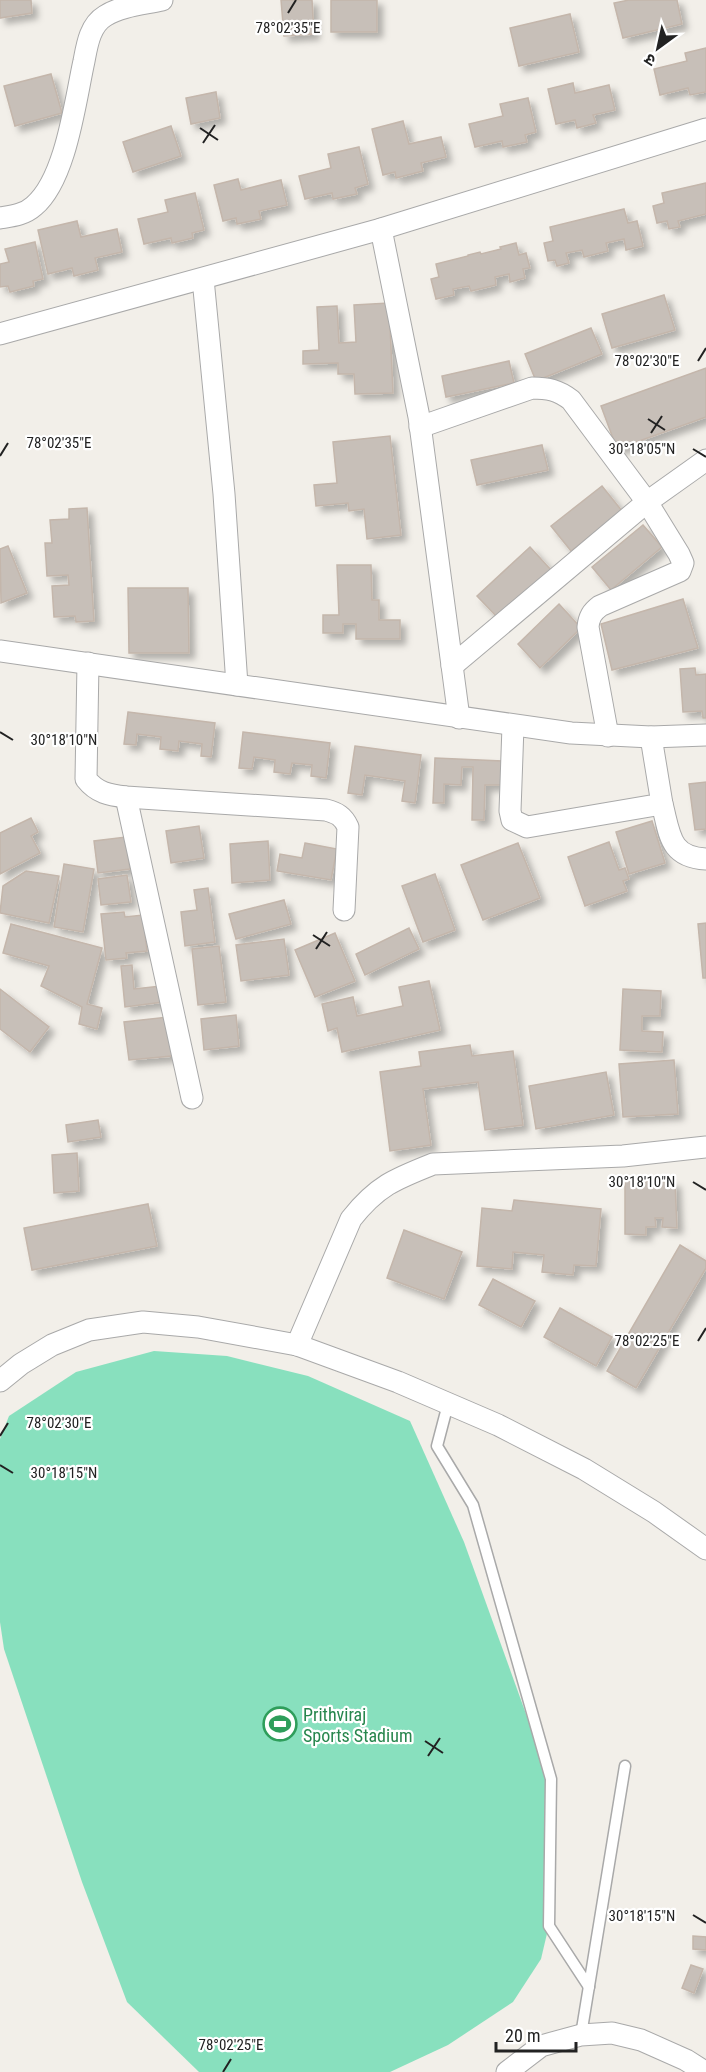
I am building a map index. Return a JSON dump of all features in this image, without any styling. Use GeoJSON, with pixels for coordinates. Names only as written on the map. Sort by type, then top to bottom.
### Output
{"type":"FeatureCollection","features":[{"type":"Feature","properties":{"kind":"street"},"geometry":{"type":"LineString","coordinates":[[0,218],[21,215],[33,207],[52,184],[66,142],[87,49],[96,25],[105,16],[117,11],[162,0]]}},
{"type":"Feature","properties":{"kind":"street"},"geometry":{"type":"LineString","coordinates":[[0,334],[381,229],[706,129]]}},
{"type":"Feature","properties":{"kind":"street"},"geometry":{"type":"LineString","coordinates":[[381,229],[420,427],[459,718]]}},
{"type":"Feature","properties":{"kind":"street"},"geometry":{"type":"LineString","coordinates":[[203,279],[224,494],[237,685]]}},
{"type":"Feature","properties":{"kind":"street"},"geometry":{"type":"LineString","coordinates":[[420,427],[532,388],[548,388],[561,393],[571,400],[647,502],[679,554],[683,563],[680,571],[600,606],[589,618],[588,627],[608,736]]}},
{"type":"Feature","properties":{"kind":"street"},"geometry":{"type":"LineString","coordinates":[[452,666],[647,502],[706,460]]}},
{"type":"Feature","properties":{"kind":"street"},"geometry":{"type":"LineString","coordinates":[[0,651],[571,733],[651,737],[706,735]]}},
{"type":"Feature","properties":{"kind":"street"},"geometry":{"type":"LineString","coordinates":[[88,663],[86,779],[94,789],[108,795],[126,797],[326,810],[336,813],[344,818],[348,827],[344,910]]}},
{"type":"Feature","properties":{"kind":"street"},"geometry":{"type":"LineString","coordinates":[[513,726],[510,811],[512,820],[519,825],[527,827],[662,804]]}},
{"type":"Feature","properties":{"kind":"street"},"geometry":{"type":"LineString","coordinates":[[651,737],[662,804],[674,843],[680,853],[693,858],[706,859]]}},
{"type":"Feature","properties":{"kind":"street"},"geometry":{"type":"LineString","coordinates":[[126,797],[192,1098]]}},
{"type":"Feature","properties":{"kind":"street"},"geometry":{"type":"LineString","coordinates":[[297,1345],[351,1219],[381,1188],[405,1175],[433,1164],[623,1156],[706,1147]]}},
{"type":"Feature","properties":{"kind":"street"},"geometry":{"type":"LineString","coordinates":[[0,1381],[21,1364],[52,1345],[89,1330],[143,1322],[198,1327],[297,1345],[398,1382],[498,1425],[585,1469],[654,1512],[706,1549]]}},
{"type":"Feature","properties":{"kind":"street"},"geometry":{"type":"LineString","coordinates":[[507,2072],[541,2046],[581,2035],[612,2033],[641,2040],[686,2060],[705,2072]]}},
{"type":"Feature","properties":{"kind":"lane"},"geometry":{"type":"LineString","coordinates":[[448,1404],[437,1446],[473,1505],[551,1779],[549,1926],[589,1987]]}},
{"type":"Feature","properties":{"kind":"lane"},"geometry":{"type":"LineString","coordinates":[[581,2035],[625,1766]]}},
{"type":"Feature","properties":{"kind":"green space","name":"Prithviraj Sports Stadium"},"geometry":{"type":"Polygon","coordinates":[[[154,1351],[227,1356],[308,1376],[410,1421],[464,1542],[557,1800],[553,1908],[541,1959],[513,2002],[448,2045],[390,2072],[199,2072],[127,2002],[82,1882],[4,1649],[0,1622],[0,1439],[9,1416],[76,1372],[154,1351]]]}},
{"type":"Feature","properties":{"kind":"building"},"geometry":{"type":"Polygon","coordinates":[[[0,0],[31,0],[32,13],[0,18],[0,0]]]}},
{"type":"Feature","properties":{"kind":"building"},"geometry":{"type":"Polygon","coordinates":[[[281,0],[312,0],[314,34],[284,36],[281,0]]]}},
{"type":"Feature","properties":{"kind":"building"},"geometry":{"type":"Polygon","coordinates":[[[331,0],[377,0],[377,32],[331,32],[331,0]]]}},
{"type":"Feature","properties":{"kind":"building"},"geometry":{"type":"Polygon","coordinates":[[[629,0],[677,0],[682,24],[623,38],[614,3],[629,0]]]}},
{"type":"Feature","properties":{"kind":"building"},"geometry":{"type":"Polygon","coordinates":[[[570,14],[579,52],[519,66],[510,28],[570,14]]]}},
{"type":"Feature","properties":{"kind":"building"},"geometry":{"type":"Polygon","coordinates":[[[706,48],[706,92],[690,95],[688,88],[660,95],[654,69],[687,61],[685,53],[706,48]]]}},
{"type":"Feature","properties":{"kind":"building"},"geometry":{"type":"Polygon","coordinates":[[[51,74],[62,113],[15,126],[4,86],[51,74]]]}},
{"type":"Feature","properties":{"kind":"building"},"geometry":{"type":"Polygon","coordinates":[[[573,83],[575,93],[609,85],[615,110],[593,115],[596,123],[577,128],[575,120],[556,124],[548,89],[573,83]]]}},
{"type":"Feature","properties":{"kind":"building"},"geometry":{"type":"Polygon","coordinates":[[[216,92],[220,118],[191,124],[186,98],[216,92]]]}},
{"type":"Feature","properties":{"kind":"building"},"geometry":{"type":"Polygon","coordinates":[[[528,98],[536,132],[525,135],[527,142],[503,147],[502,141],[475,147],[469,124],[503,116],[500,104],[528,98]]]}},
{"type":"Feature","properties":{"kind":"building"},"geometry":{"type":"Polygon","coordinates":[[[403,121],[409,144],[441,137],[446,157],[421,163],[423,171],[396,178],[395,172],[383,175],[372,129],[403,121]]]}},
{"type":"Feature","properties":{"kind":"building"},"geometry":{"type":"Polygon","coordinates":[[[171,126],[181,156],[133,172],[123,142],[171,126]]]}},
{"type":"Feature","properties":{"kind":"building"},"geometry":{"type":"Polygon","coordinates":[[[359,147],[368,184],[355,188],[357,194],[333,199],[332,193],[305,199],[299,176],[331,168],[328,154],[359,147]]]}},
{"type":"Feature","properties":{"kind":"building"},"geometry":{"type":"Polygon","coordinates":[[[238,179],[241,190],[281,180],[287,205],[259,211],[261,219],[237,224],[236,218],[223,221],[214,185],[238,179]]]}},
{"type":"Feature","properties":{"kind":"building"},"geometry":{"type":"Polygon","coordinates":[[[706,183],[706,214],[678,221],[680,227],[669,229],[667,221],[657,223],[653,206],[664,203],[662,193],[706,183]]]}},
{"type":"Feature","properties":{"kind":"building"},"geometry":{"type":"Polygon","coordinates":[[[195,193],[204,230],[192,233],[193,238],[172,243],[171,238],[144,244],[138,219],[168,212],[165,200],[195,193]]]}},
{"type":"Feature","properties":{"kind":"building"},"geometry":{"type":"Polygon","coordinates":[[[624,209],[628,223],[637,221],[643,246],[626,250],[624,239],[606,243],[608,251],[584,257],[582,250],[566,253],[569,263],[557,266],[555,260],[548,261],[544,243],[553,241],[550,227],[624,209]]]}},
{"type":"Feature","properties":{"kind":"building"},"geometry":{"type":"Polygon","coordinates":[[[77,221],[81,237],[117,229],[122,252],[95,258],[98,270],[74,276],[72,268],[48,274],[38,230],[77,221]]]}},
{"type":"Feature","properties":{"kind":"building"},"geometry":{"type":"Polygon","coordinates":[[[35,242],[43,279],[33,281],[34,286],[10,292],[8,286],[0,287],[0,264],[9,262],[5,249],[35,242]]]}},
{"type":"Feature","properties":{"kind":"building"},"geometry":{"type":"Polygon","coordinates":[[[516,243],[519,255],[526,253],[530,268],[523,269],[525,278],[510,282],[509,274],[495,277],[496,285],[471,291],[469,286],[453,289],[454,295],[436,299],[431,279],[439,277],[436,264],[501,249],[500,247],[516,243]]]}},
{"type":"Feature","properties":{"kind":"building"},"geometry":{"type":"Polygon","coordinates":[[[664,295],[675,330],[612,348],[602,314],[664,295]]]}},
{"type":"Feature","properties":{"kind":"building"},"geometry":{"type":"Polygon","coordinates":[[[389,303],[393,393],[355,394],[354,374],[338,374],[338,363],[303,364],[303,351],[319,350],[317,307],[337,306],[339,343],[356,342],[354,305],[389,303]]]}},
{"type":"Feature","properties":{"kind":"building"},"geometry":{"type":"Polygon","coordinates":[[[591,328],[602,354],[536,381],[525,354],[591,328]]]}},
{"type":"Feature","properties":{"kind":"building"},"geometry":{"type":"Polygon","coordinates":[[[509,361],[514,383],[446,397],[442,376],[509,361]]]}},
{"type":"Feature","properties":{"kind":"building"},"geometry":{"type":"Polygon","coordinates":[[[706,368],[706,417],[617,449],[601,406],[706,368]]]}},
{"type":"Feature","properties":{"kind":"building"},"geometry":{"type":"Polygon","coordinates":[[[390,436],[401,535],[367,539],[364,509],[349,511],[348,503],[316,506],[314,485],[337,483],[333,442],[390,436]]]}},
{"type":"Feature","properties":{"kind":"building"},"geometry":{"type":"Polygon","coordinates":[[[542,445],[548,470],[477,485],[471,460],[542,445]]]}},
{"type":"Feature","properties":{"kind":"building"},"geometry":{"type":"Polygon","coordinates":[[[602,486],[622,511],[571,551],[551,526],[602,486]]]}},
{"type":"Feature","properties":{"kind":"building"},"geometry":{"type":"Polygon","coordinates":[[[87,508],[94,621],[76,622],[75,616],[54,617],[52,586],[69,585],[68,575],[47,576],[45,543],[52,543],[50,520],[69,519],[69,509],[87,508]]]}},
{"type":"Feature","properties":{"kind":"building"},"geometry":{"type":"Polygon","coordinates":[[[643,525],[662,547],[611,590],[592,567],[643,525]]]}},
{"type":"Feature","properties":{"kind":"building"},"geometry":{"type":"Polygon","coordinates":[[[8,546],[27,593],[1,603],[0,549],[8,546]]]}},
{"type":"Feature","properties":{"kind":"building"},"geometry":{"type":"Polygon","coordinates":[[[530,547],[551,570],[498,618],[477,596],[530,547]]]}},
{"type":"Feature","properties":{"kind":"building"},"geometry":{"type":"Polygon","coordinates":[[[337,565],[371,565],[372,600],[379,600],[379,620],[400,620],[400,639],[356,639],[356,624],[343,624],[343,633],[323,633],[323,615],[339,615],[337,565]]]}},
{"type":"Feature","properties":{"kind":"building"},"geometry":{"type":"Polygon","coordinates":[[[128,588],[188,588],[189,653],[129,653],[128,588]]]}},
{"type":"Feature","properties":{"kind":"building"},"geometry":{"type":"Polygon","coordinates":[[[683,599],[698,648],[612,670],[601,624],[683,599]]]}},
{"type":"Feature","properties":{"kind":"building"},"geometry":{"type":"Polygon","coordinates":[[[559,604],[581,628],[540,668],[518,644],[559,604]]]}},
{"type":"Feature","properties":{"kind":"building"},"geometry":{"type":"Polygon","coordinates":[[[695,668],[696,675],[706,674],[706,718],[703,718],[702,711],[683,712],[680,669],[695,668]]]}},
{"type":"Feature","properties":{"kind":"building"},"geometry":{"type":"Polygon","coordinates":[[[128,712],[215,723],[211,757],[201,756],[202,744],[179,741],[178,751],[160,749],[161,737],[137,734],[136,745],[124,744],[128,712]]]}},
{"type":"Feature","properties":{"kind":"building"},"geometry":{"type":"Polygon","coordinates":[[[243,732],[330,743],[326,778],[311,776],[312,765],[292,763],[290,774],[274,772],[275,760],[254,757],[252,769],[239,768],[243,732]]]}},
{"type":"Feature","properties":{"kind":"building"},"geometry":{"type":"Polygon","coordinates":[[[355,746],[421,755],[415,803],[402,801],[405,781],[365,775],[362,795],[348,793],[355,746]]]}},
{"type":"Feature","properties":{"kind":"building"},"geometry":{"type":"Polygon","coordinates":[[[435,758],[502,761],[501,785],[485,785],[484,820],[472,820],[473,767],[462,767],[461,785],[444,784],[444,803],[433,803],[435,758]]]}},
{"type":"Feature","properties":{"kind":"building"},"geometry":{"type":"Polygon","coordinates":[[[706,782],[706,829],[695,830],[689,784],[706,782]]]}},
{"type":"Feature","properties":{"kind":"building"},"geometry":{"type":"Polygon","coordinates":[[[31,818],[38,832],[31,836],[40,853],[0,874],[0,833],[31,818]]]}},
{"type":"Feature","properties":{"kind":"building"},"geometry":{"type":"Polygon","coordinates":[[[652,821],[665,863],[629,874],[616,832],[652,821]]]}},
{"type":"Feature","properties":{"kind":"building"},"geometry":{"type":"Polygon","coordinates":[[[199,826],[204,858],[171,863],[166,831],[199,826]]]}},
{"type":"Feature","properties":{"kind":"building"},"geometry":{"type":"Polygon","coordinates":[[[126,837],[130,869],[98,873],[94,841],[126,837]]]}},
{"type":"Feature","properties":{"kind":"building"},"geometry":{"type":"Polygon","coordinates":[[[268,841],[270,880],[232,883],[230,844],[268,841]]]}},
{"type":"Feature","properties":{"kind":"building"},"geometry":{"type":"Polygon","coordinates":[[[609,842],[619,870],[625,868],[629,879],[623,881],[627,891],[585,906],[568,857],[609,842]]]}},
{"type":"Feature","properties":{"kind":"building"},"geometry":{"type":"Polygon","coordinates":[[[305,843],[337,849],[331,880],[277,871],[280,854],[302,858],[305,843]]]}},
{"type":"Feature","properties":{"kind":"building"},"geometry":{"type":"Polygon","coordinates":[[[518,843],[540,898],[483,920],[461,865],[518,843]]]}},
{"type":"Feature","properties":{"kind":"building"},"geometry":{"type":"Polygon","coordinates":[[[64,864],[94,869],[83,932],[54,927],[64,864]]]}},
{"type":"Feature","properties":{"kind":"building"},"geometry":{"type":"Polygon","coordinates":[[[26,871],[59,876],[49,923],[0,913],[3,886],[26,871]]]}},
{"type":"Feature","properties":{"kind":"building"},"geometry":{"type":"Polygon","coordinates":[[[435,874],[455,930],[423,942],[402,886],[435,874]]]}},
{"type":"Feature","properties":{"kind":"building"},"geometry":{"type":"Polygon","coordinates":[[[127,875],[131,902],[101,905],[98,879],[127,875]]]}},
{"type":"Feature","properties":{"kind":"building"},"geometry":{"type":"Polygon","coordinates":[[[208,888],[215,942],[185,946],[181,912],[197,910],[194,890],[208,888]]]}},
{"type":"Feature","properties":{"kind":"building"},"geometry":{"type":"Polygon","coordinates":[[[284,900],[291,924],[236,939],[229,914],[284,900]]]}},
{"type":"Feature","properties":{"kind":"building"},"geometry":{"type":"Polygon","coordinates":[[[124,912],[125,917],[143,915],[147,951],[126,953],[127,958],[106,960],[101,914],[124,912]]]}},
{"type":"Feature","properties":{"kind":"building"},"geometry":{"type":"Polygon","coordinates":[[[706,923],[706,978],[703,978],[698,924],[706,923]]]}},
{"type":"Feature","properties":{"kind":"building"},"geometry":{"type":"Polygon","coordinates":[[[11,924],[102,948],[87,1004],[102,1008],[97,1029],[79,1024],[82,1007],[41,986],[49,966],[3,953],[11,924]]]}},
{"type":"Feature","properties":{"kind":"building"},"geometry":{"type":"Polygon","coordinates":[[[409,928],[419,949],[365,975],[356,954],[409,928]]]}},
{"type":"Feature","properties":{"kind":"building"},"geometry":{"type":"Polygon","coordinates":[[[335,933],[355,981],[315,997],[295,950],[335,933]]]}},
{"type":"Feature","properties":{"kind":"building"},"geometry":{"type":"Polygon","coordinates":[[[284,939],[289,975],[241,981],[236,945],[284,939]]]}},
{"type":"Feature","properties":{"kind":"building"},"geometry":{"type":"Polygon","coordinates":[[[219,946],[226,1002],[198,1005],[192,949],[219,946]]]}},
{"type":"Feature","properties":{"kind":"building"},"geometry":{"type":"Polygon","coordinates":[[[132,965],[134,989],[161,986],[163,1002],[125,1007],[121,966],[132,965]]]}},
{"type":"Feature","properties":{"kind":"building"},"geometry":{"type":"Polygon","coordinates":[[[429,981],[440,1030],[342,1052],[337,1028],[328,1031],[322,1004],[353,997],[357,1016],[403,1006],[399,987],[429,981]]]}},
{"type":"Feature","properties":{"kind":"building"},"geometry":{"type":"Polygon","coordinates":[[[0,989],[49,1027],[30,1052],[0,1029],[0,989]]]}},
{"type":"Feature","properties":{"kind":"building"},"geometry":{"type":"Polygon","coordinates":[[[623,989],[661,991],[660,1016],[642,1016],[642,1031],[663,1032],[662,1052],[620,1050],[623,989]]]}},
{"type":"Feature","properties":{"kind":"building"},"geometry":{"type":"Polygon","coordinates":[[[236,1015],[239,1046],[204,1050],[201,1019],[236,1015]]]}},
{"type":"Feature","properties":{"kind":"building"},"geometry":{"type":"Polygon","coordinates":[[[168,1017],[172,1056],[129,1060],[124,1022],[168,1017]]]}},
{"type":"Feature","properties":{"kind":"building"},"geometry":{"type":"Polygon","coordinates":[[[470,1045],[472,1056],[513,1051],[523,1125],[485,1130],[478,1082],[423,1089],[431,1145],[390,1151],[380,1072],[421,1066],[419,1052],[470,1045]]]}},
{"type":"Feature","properties":{"kind":"building"},"geometry":{"type":"Polygon","coordinates":[[[674,1060],[678,1114],[623,1117],[619,1064],[674,1060]]]}},
{"type":"Feature","properties":{"kind":"building"},"geometry":{"type":"Polygon","coordinates":[[[606,1072],[614,1115],[536,1129],[529,1086],[606,1072]]]}},
{"type":"Feature","properties":{"kind":"building"},"geometry":{"type":"Polygon","coordinates":[[[98,1120],[101,1137],[68,1142],[66,1125],[98,1120]]]}},
{"type":"Feature","properties":{"kind":"building"},"geometry":{"type":"Polygon","coordinates":[[[77,1153],[79,1191],[54,1193],[52,1155],[77,1153]]]}},
{"type":"Feature","properties":{"kind":"building"},"geometry":{"type":"Polygon","coordinates":[[[625,1180],[675,1182],[677,1228],[662,1227],[663,1218],[655,1218],[656,1227],[646,1227],[646,1235],[625,1234],[625,1180]]]}},
{"type":"Feature","properties":{"kind":"building"},"geometry":{"type":"Polygon","coordinates":[[[514,1200],[601,1209],[596,1266],[574,1265],[573,1275],[542,1272],[544,1255],[513,1252],[512,1269],[477,1266],[482,1208],[512,1211],[514,1200]]]}},
{"type":"Feature","properties":{"kind":"building"},"geometry":{"type":"Polygon","coordinates":[[[148,1204],[157,1246],[32,1270],[24,1228],[148,1204]]]}},
{"type":"Feature","properties":{"kind":"building"},"geometry":{"type":"Polygon","coordinates":[[[404,1230],[462,1252],[444,1299],[387,1278],[404,1230]]]}},
{"type":"Feature","properties":{"kind":"building"},"geometry":{"type":"Polygon","coordinates":[[[680,1245],[706,1261],[706,1268],[636,1388],[607,1371],[680,1245]]]}},
{"type":"Feature","properties":{"kind":"building"},"geometry":{"type":"Polygon","coordinates":[[[493,1279],[535,1301],[521,1327],[479,1305],[493,1279]]]}},
{"type":"Feature","properties":{"kind":"building"},"geometry":{"type":"Polygon","coordinates":[[[560,1308],[612,1337],[596,1366],[544,1337],[560,1308]]]}},
{"type":"Feature","properties":{"kind":"building"},"geometry":{"type":"Polygon","coordinates":[[[693,1936],[706,1937],[706,1950],[693,1949],[693,1936]]]}},
{"type":"Feature","properties":{"kind":"building"},"geometry":{"type":"Polygon","coordinates":[[[691,1965],[703,1969],[694,1993],[682,1988],[691,1965]]]}},
{"type":"Feature","properties":{"kind":"place","name":"Prithviraj Sports Stadium"},"geometry":{"type":"Point","coordinates":[280,1724]}}]}
